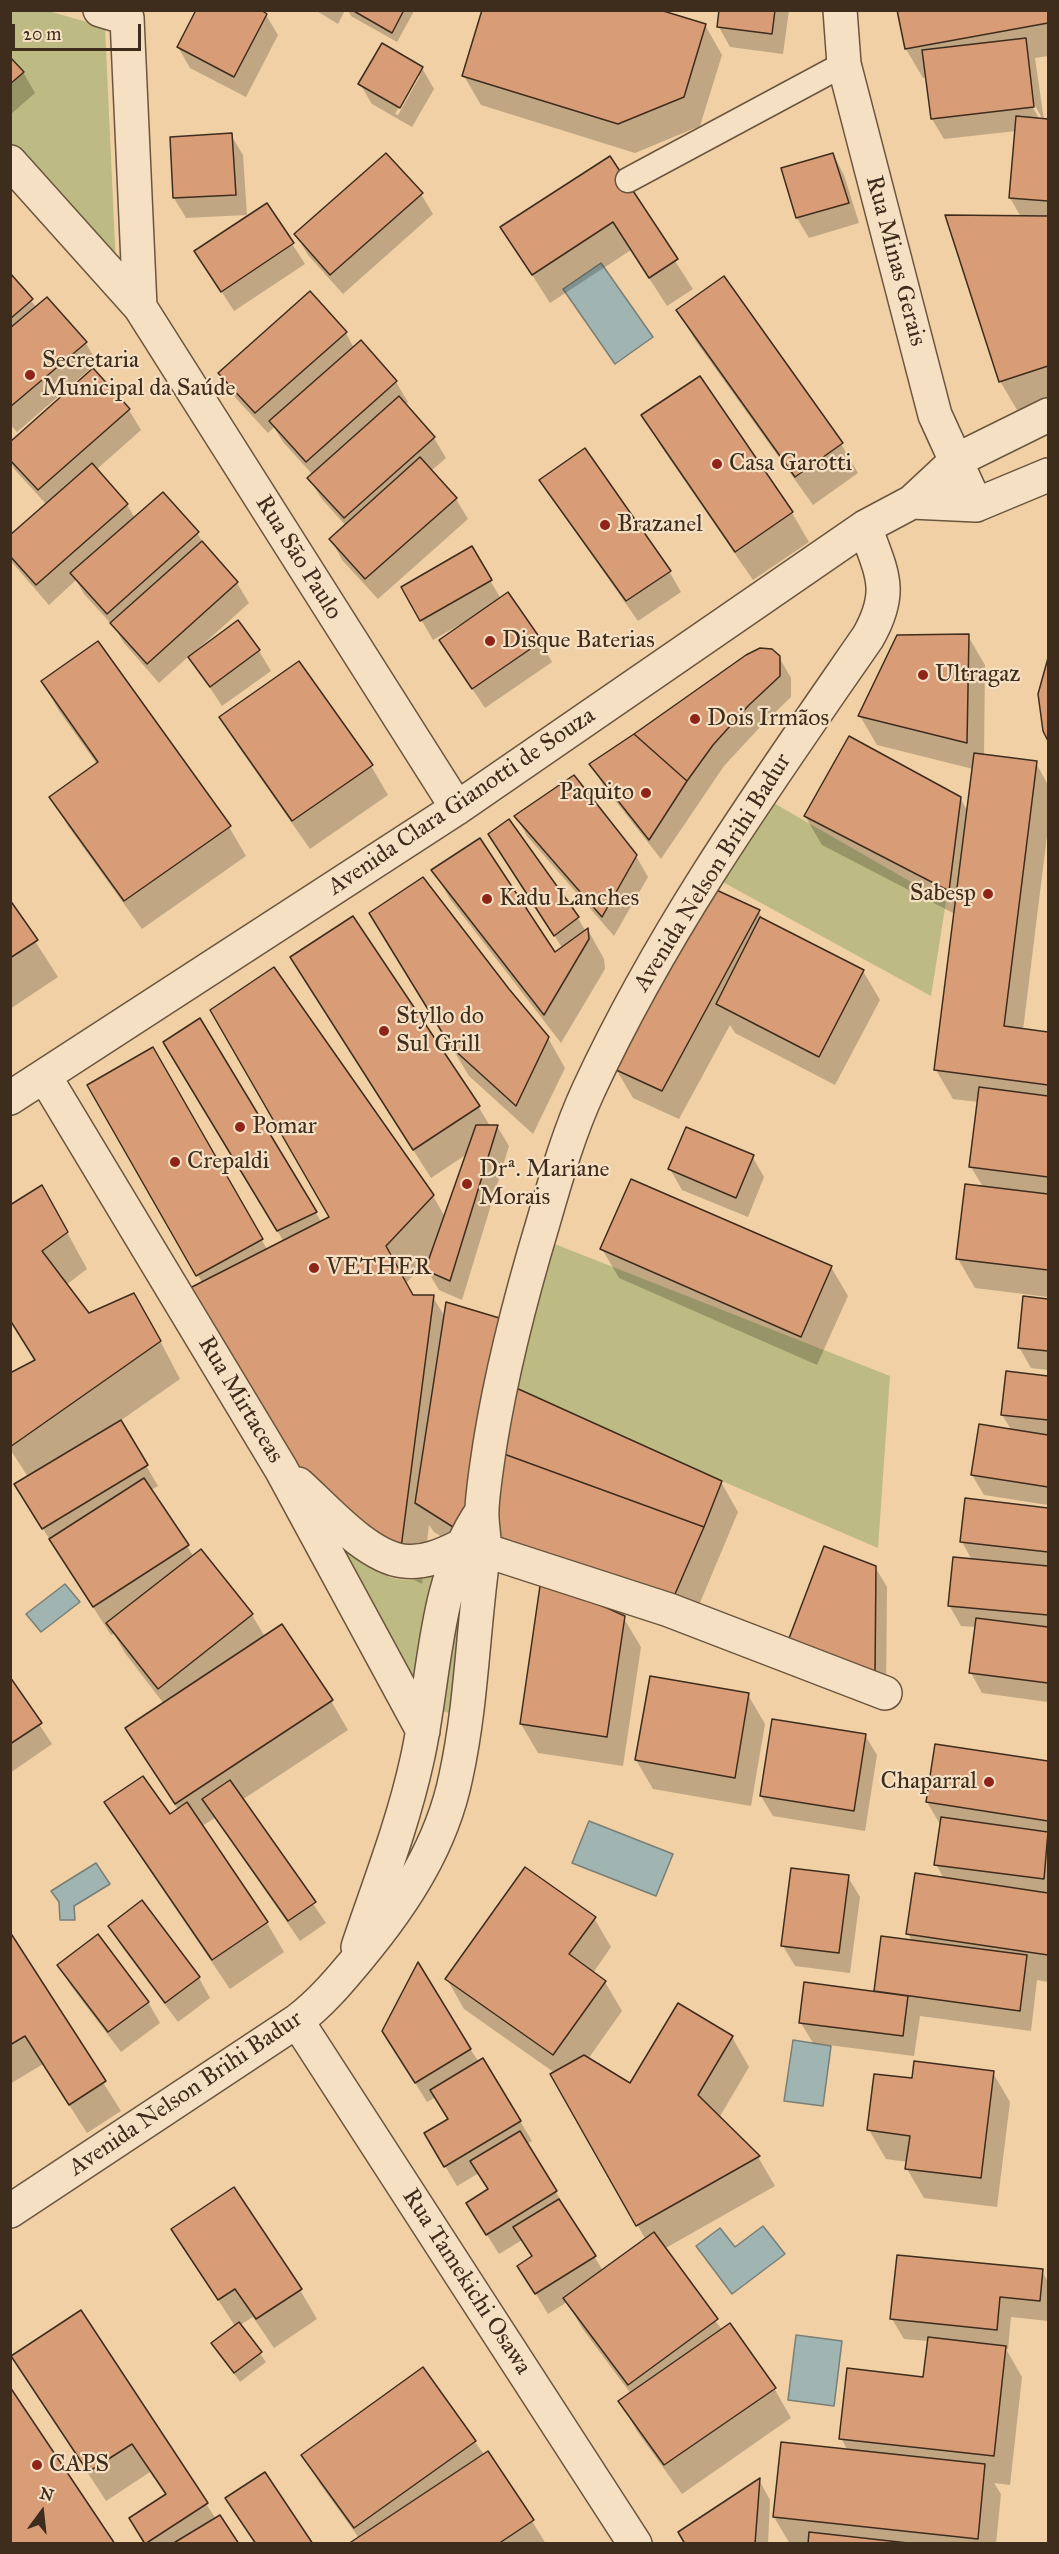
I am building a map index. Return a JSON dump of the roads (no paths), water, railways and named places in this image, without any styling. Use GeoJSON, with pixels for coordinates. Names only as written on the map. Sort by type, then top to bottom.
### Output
{"type":"FeatureCollection","features":[{"type":"Feature","properties":{"kind":"street","name":"Rua Minas Gerais"},"geometry":{"type":"LineString","coordinates":[[840,10],[844,64],[936,415],[976,505]]}},
{"type":"Feature","properties":{"kind":"street","name":"Rua São Paulo"},"geometry":{"type":"LineString","coordinates":[[120,13],[140,307]]}},
{"type":"Feature","properties":{"kind":"street","name":"Rua São Paulo"},"geometry":{"type":"LineString","coordinates":[[10,162],[140,307],[457,808]]}},
{"type":"Feature","properties":{"kind":"street","name":"Avenida Clara Gianotti de Souza"},"geometry":{"type":"LineString","coordinates":[[10,1098],[457,808],[866,527],[912,502],[957,460],[1048,415]]}},
{"type":"Feature","properties":{"kind":"street"},"geometry":{"type":"LineString","coordinates":[[912,502],[976,505],[1048,475]]}},
{"type":"Feature","properties":{"kind":"street","name":"Avenida Nelson Brihi Badur"},"geometry":{"type":"LineString","coordinates":[[352,1966],[409,1797],[423,1731],[441,1611],[472,1548],[482,1511],[490,1444],[520,1300],[559,1168],[588,1092],[632,1002],[676,923],[758,795],[868,638],[880,616],[884,597],[880,570],[866,527]]}},
{"type":"Feature","properties":{"kind":"street","name":"Rua Mirtaceas"},"geometry":{"type":"LineString","coordinates":[[45,1077],[281,1468],[423,1731]]}},
{"type":"Feature","properties":{"kind":"street"},"geometry":{"type":"LineString","coordinates":[[281,1468],[365,1544],[382,1555],[402,1561],[420,1561],[472,1548],[669,1610],[885,1693]]}},
{"type":"Feature","properties":{"kind":"street","name":"Avenida Nelson Brihi Badur"},"geometry":{"type":"LineString","coordinates":[[10,2211],[297,2021],[335,1988],[393,1916],[432,1847],[456,1779],[463,1738],[476,1605],[472,1548]]}},
{"type":"Feature","properties":{"kind":"street"},"geometry":{"type":"LineString","coordinates":[[423,1731],[463,1738]]}},
{"type":"Feature","properties":{"kind":"street","name":"Rua Tamekichi Osawa"},"geometry":{"type":"LineString","coordinates":[[297,2021],[635,2544]]}},
{"type":"Feature","properties":{"kind":"lane"},"geometry":{"type":"LineString","coordinates":[[628,180],[844,64]]}},
{"type":"Feature","properties":{"kind":"place","name":"Secretaria Municipal da Saúde"},"geometry":{"type":"Point","coordinates":[30,375]}},
{"type":"Feature","properties":{"kind":"place","name":"Casa Garotti"},"geometry":{"type":"Point","coordinates":[717,464]}},
{"type":"Feature","properties":{"kind":"place","name":"Brazanel"},"geometry":{"type":"Point","coordinates":[605,525]}},
{"type":"Feature","properties":{"kind":"place","name":"Disque Baterias"},"geometry":{"type":"Point","coordinates":[490,641]}},
{"type":"Feature","properties":{"kind":"place","name":"Ultragaz"},"geometry":{"type":"Point","coordinates":[923,675]}},
{"type":"Feature","properties":{"kind":"place","name":"Dois Irmãos"},"geometry":{"type":"Point","coordinates":[695,719]}},
{"type":"Feature","properties":{"kind":"place","name":"Paquito"},"geometry":{"type":"Point","coordinates":[646,793]}},
{"type":"Feature","properties":{"kind":"place","name":"Sabesp"},"geometry":{"type":"Point","coordinates":[988,894]}},
{"type":"Feature","properties":{"kind":"place","name":"Kadu Lanches"},"geometry":{"type":"Point","coordinates":[487,899]}},
{"type":"Feature","properties":{"kind":"place","name":"Styllo do Sul Grill"},"geometry":{"type":"Point","coordinates":[384,1031]}},
{"type":"Feature","properties":{"kind":"place","name":"Pomar"},"geometry":{"type":"Point","coordinates":[240,1127]}},
{"type":"Feature","properties":{"kind":"place","name":"Crepaldi"},"geometry":{"type":"Point","coordinates":[175,1162]}},
{"type":"Feature","properties":{"kind":"place","name":"Drª. Mariane Morais"},"geometry":{"type":"Point","coordinates":[467,1184]}},
{"type":"Feature","properties":{"kind":"place","name":"VETHER"},"geometry":{"type":"Point","coordinates":[314,1268]}},
{"type":"Feature","properties":{"kind":"place","name":"Chaparral"},"geometry":{"type":"Point","coordinates":[989,1782]}},
{"type":"Feature","properties":{"kind":"place","name":"CAPS"},"geometry":{"type":"Point","coordinates":[37,2465]}}]}
